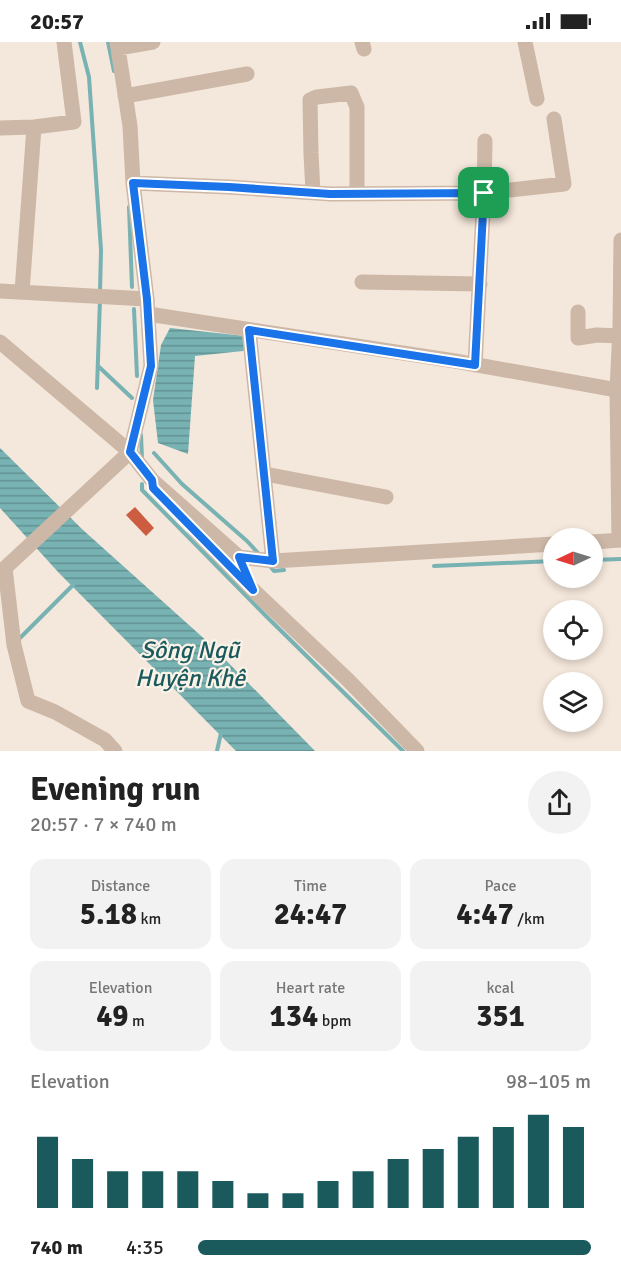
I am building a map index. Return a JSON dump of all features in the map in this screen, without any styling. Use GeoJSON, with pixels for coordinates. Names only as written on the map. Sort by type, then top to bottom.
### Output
{"type":"FeatureCollection","features":[{"type":"Feature","properties":{"kind":"street"},"geometry":{"type":"LineString","coordinates":[[0,128],[74,122],[64,42]]}},
{"type":"Feature","properties":{"kind":"street"},"geometry":{"type":"LineString","coordinates":[[115,751],[105,740],[55,712],[28,701],[14,645],[5,566],[130,452],[151,366],[148,307],[133,183],[130,126],[118,45],[153,42]]}},
{"type":"Feature","properties":{"kind":"street"},"geometry":{"type":"LineString","coordinates":[[525,42],[537,99]]}},
{"type":"Feature","properties":{"kind":"street"},"geometry":{"type":"LineString","coordinates":[[125,96],[247,74]]}},
{"type":"Feature","properties":{"kind":"street"},"geometry":{"type":"LineString","coordinates":[[313,193],[310,100],[351,93],[357,107],[357,194]]}},
{"type":"Feature","properties":{"kind":"street"},"geometry":{"type":"LineString","coordinates":[[133,183],[357,194],[484,193],[564,184],[554,119]]}},
{"type":"Feature","properties":{"kind":"street"},"geometry":{"type":"LineString","coordinates":[[22,292],[34,127]]}},
{"type":"Feature","properties":{"kind":"street"},"geometry":{"type":"LineString","coordinates":[[475,365],[485,141]]}},
{"type":"Feature","properties":{"kind":"street"},"geometry":{"type":"LineString","coordinates":[[603,541],[620,540],[621,240]]}},
{"type":"Feature","properties":{"kind":"street"},"geometry":{"type":"LineString","coordinates":[[362,282],[480,284]]}},
{"type":"Feature","properties":{"kind":"street"},"geometry":{"type":"LineString","coordinates":[[0,291],[109,297],[249,330],[475,365],[619,391]]}},
{"type":"Feature","properties":{"kind":"street"},"geometry":{"type":"LineString","coordinates":[[578,312],[578,338],[597,335],[620,336]]}},
{"type":"Feature","properties":{"kind":"street"},"geometry":{"type":"LineString","coordinates":[[249,330],[273,561]]}},
{"type":"Feature","properties":{"kind":"street"},"geometry":{"type":"LineString","coordinates":[[0,342],[130,452],[152,480],[239,557],[253,590]]}},
{"type":"Feature","properties":{"kind":"street"},"geometry":{"type":"LineString","coordinates":[[265,474],[386,498]]}},
{"type":"Feature","properties":{"kind":"street"},"geometry":{"type":"LineString","coordinates":[[152,480],[153,488],[417,751]]}},
{"type":"Feature","properties":{"kind":"street"},"geometry":{"type":"LineString","coordinates":[[239,557],[273,561],[543,545]]}},
{"type":"Feature","properties":{"kind":"water"},"geometry":{"type":"Polygon","coordinates":[[[170,328],[245,336],[246,348],[243,351],[195,356],[188,454],[158,443],[153,400],[161,345],[170,328]]]}},
{"type":"Feature","properties":{"kind":"water","name":"Sông Ngũ Huyện Khê"},"geometry":{"type":"Polygon","coordinates":[[[0,448],[83,530],[209,643],[315,751],[236,751],[59,573],[0,508],[0,448]]]}},
{"type":"Feature","properties":{"kind":"building"},"geometry":{"type":"Polygon","coordinates":[[[135,507],[154,528],[146,536],[126,515],[135,507]]]}},
{"type":"Feature","properties":{"kind":"waterway"},"geometry":{"type":"LineString","coordinates":[[80,42],[89,77],[101,250],[100,292]]}},
{"type":"Feature","properties":{"kind":"waterway"},"geometry":{"type":"LineString","coordinates":[[108,42],[114,71]]}},
{"type":"Feature","properties":{"kind":"waterway"},"geometry":{"type":"LineString","coordinates":[[129,207],[132,287]]}},
{"type":"Feature","properties":{"kind":"waterway"},"geometry":{"type":"LineString","coordinates":[[97,388],[100,299]]}},
{"type":"Feature","properties":{"kind":"waterway"},"geometry":{"type":"LineString","coordinates":[[134,309],[137,376]]}},
{"type":"Feature","properties":{"kind":"waterway"},"geometry":{"type":"LineString","coordinates":[[98,366],[132,398]]}},
{"type":"Feature","properties":{"kind":"waterway"},"geometry":{"type":"LineString","coordinates":[[141,435],[142,458]]}},
{"type":"Feature","properties":{"kind":"waterway"},"geometry":{"type":"LineString","coordinates":[[154,453],[182,484],[259,554]]}},
{"type":"Feature","properties":{"kind":"waterway"},"geometry":{"type":"LineString","coordinates":[[142,484],[142,490],[403,751]]}},
{"type":"Feature","properties":{"kind":"waterway"},"geometry":{"type":"LineString","coordinates":[[603,560],[621,559]]}},
{"type":"Feature","properties":{"kind":"waterway"},"geometry":{"type":"LineString","coordinates":[[434,566],[543,561]]}},
{"type":"Feature","properties":{"kind":"waterway"},"geometry":{"type":"LineString","coordinates":[[270,566],[274,571],[284,570]]}},
{"type":"Feature","properties":{"kind":"waterway"},"geometry":{"type":"LineString","coordinates":[[18,640],[74,584]]}},
{"type":"Feature","properties":{"kind":"waterway"},"geometry":{"type":"LineString","coordinates":[[217,751],[221,733]]}},
{"type":"Feature","properties":{"kind":"route"},"geometry":{"type":"LineString","coordinates":[[133,183],[330,194],[484,193],[475,365],[249,330],[273,561],[239,557],[253,590],[153,488],[152,480],[130,452],[151,366],[147,299],[133,183]]}}]}
